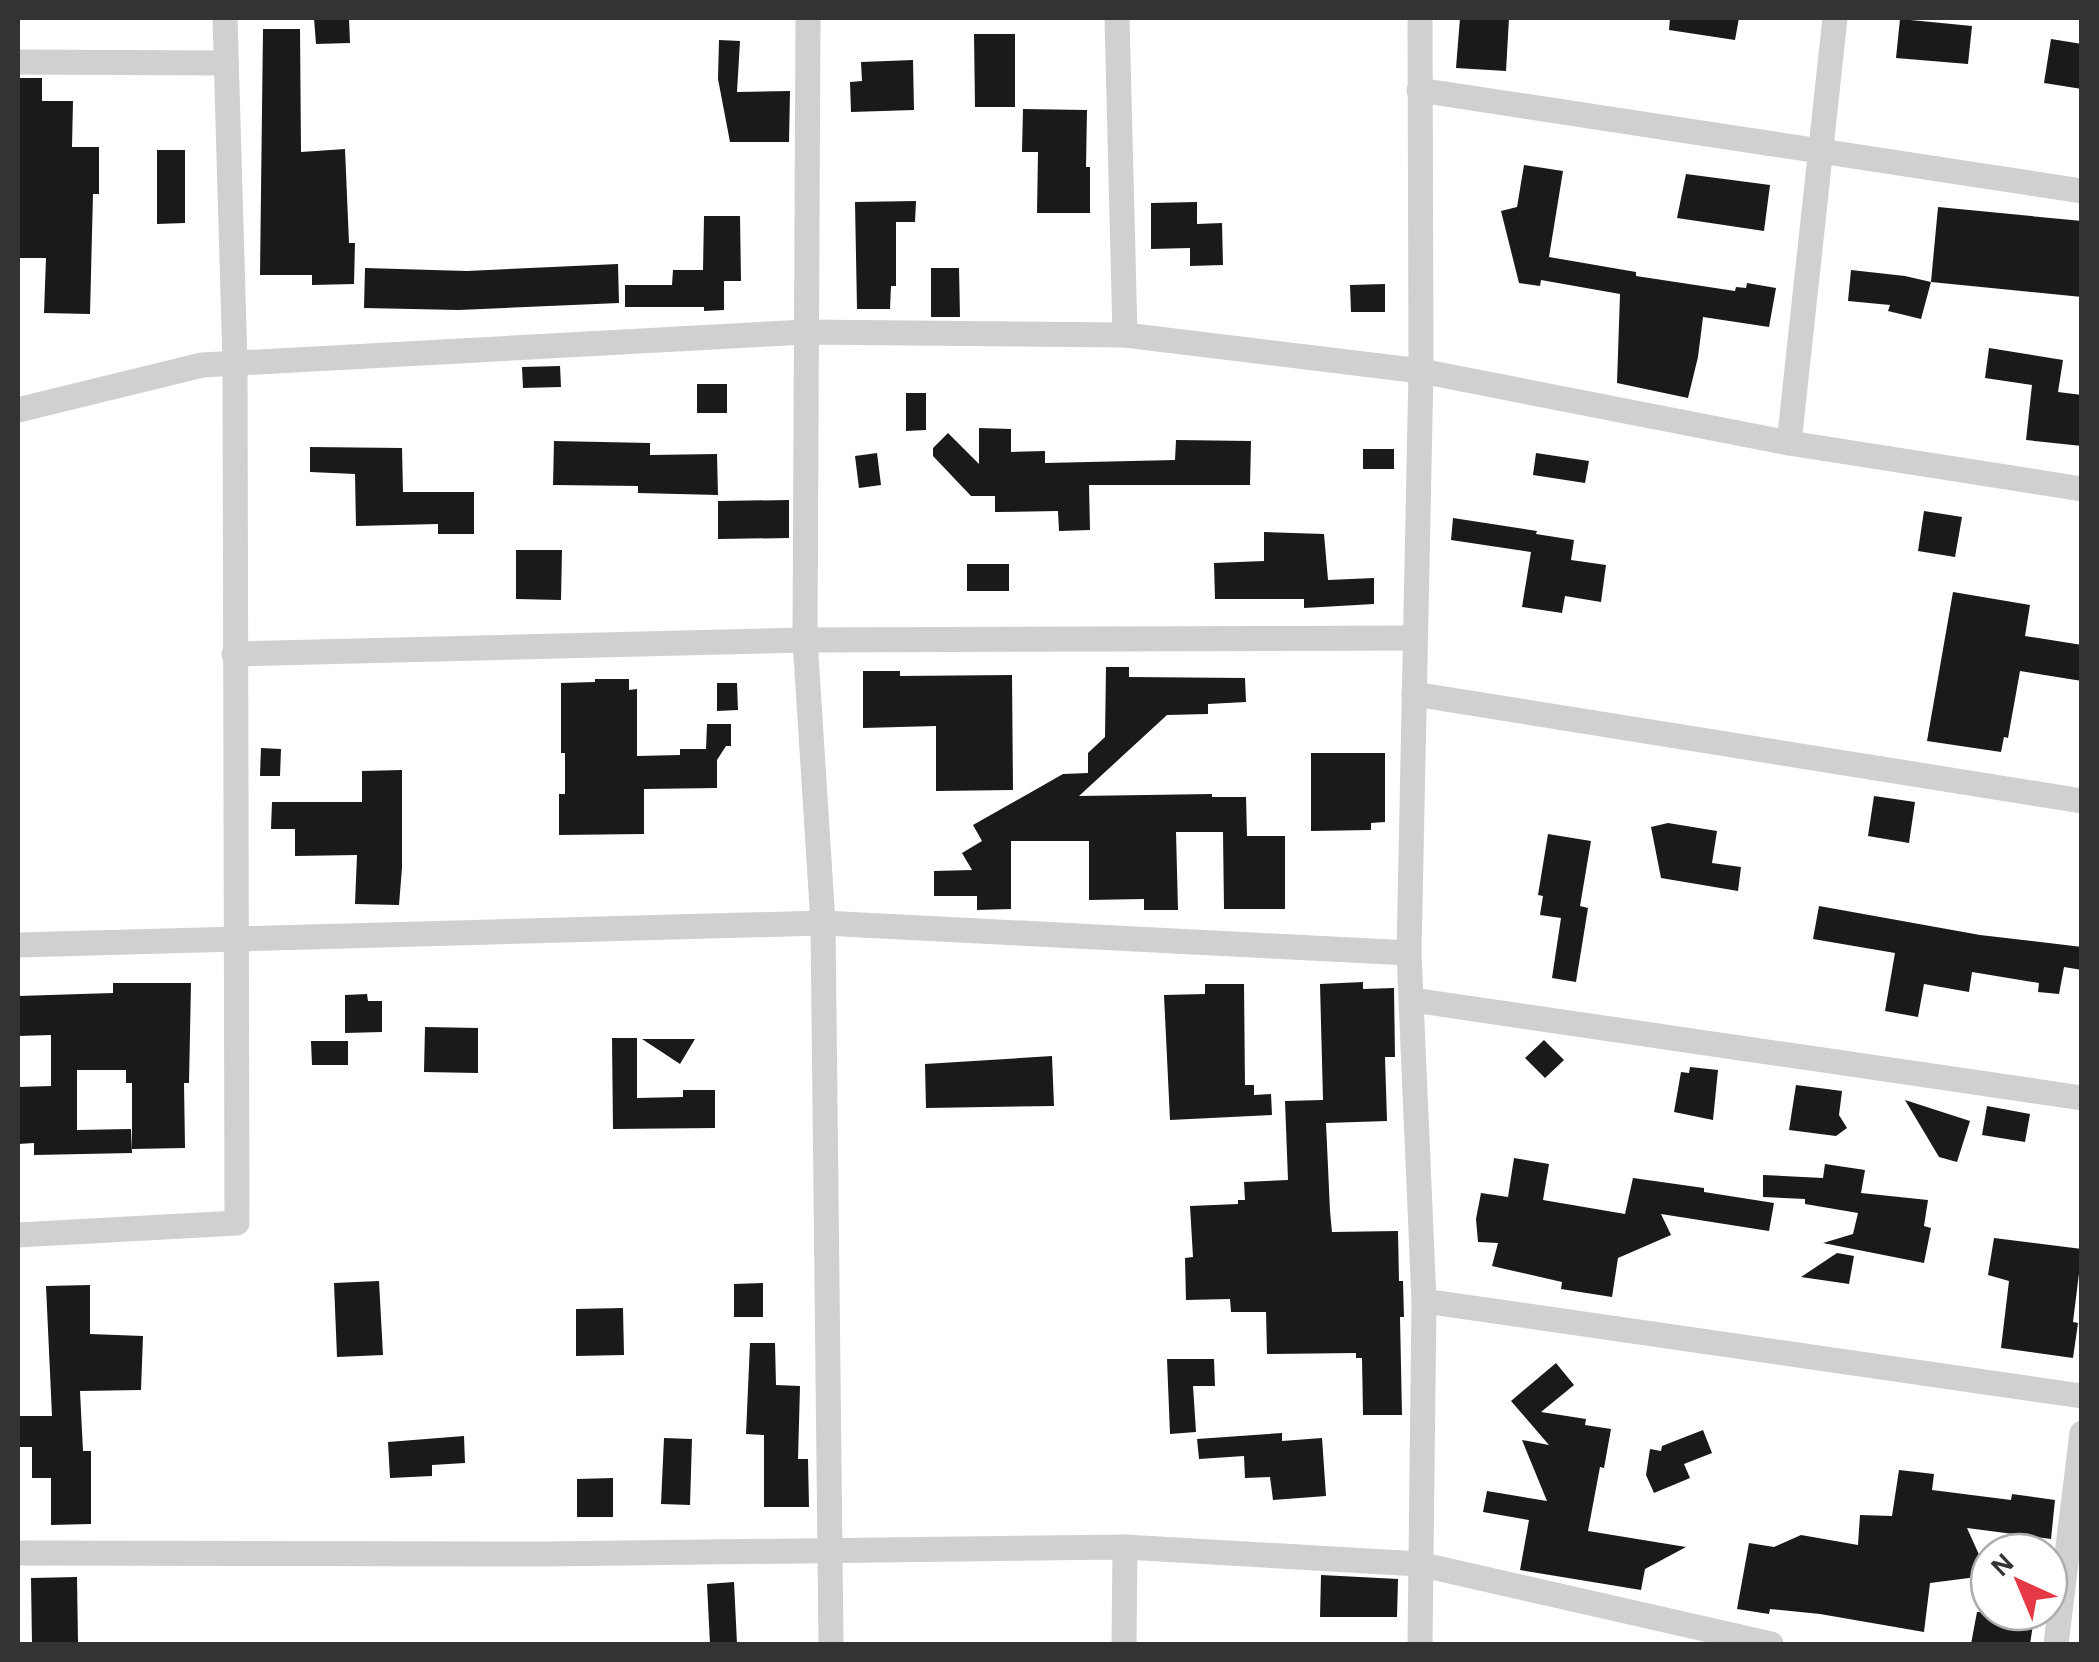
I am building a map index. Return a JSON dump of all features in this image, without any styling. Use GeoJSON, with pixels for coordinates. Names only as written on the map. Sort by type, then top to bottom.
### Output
{"type":"FeatureCollection","features":[{"type":"Feature","properties":{"kind":"street"},"geometry":{"type":"LineString","coordinates":[[18,1235],[237,1223],[235,363],[225,18]]}},
{"type":"Feature","properties":{"kind":"street"},"geometry":{"type":"LineString","coordinates":[[808,18],[805,640],[823,923],[831,1644]]}},
{"type":"Feature","properties":{"kind":"street"},"geometry":{"type":"LineString","coordinates":[[1117,18],[1124,335]]}},
{"type":"Feature","properties":{"kind":"street"},"geometry":{"type":"LineString","coordinates":[[1420,18],[1421,372],[1409,953],[1424,1301],[1420,1644]]}},
{"type":"Feature","properties":{"kind":"street"},"geometry":{"type":"LineString","coordinates":[[1790,443],[1835,18]]}},
{"type":"Feature","properties":{"kind":"street"},"geometry":{"type":"LineString","coordinates":[[18,62],[226,63]]}},
{"type":"Feature","properties":{"kind":"street"},"geometry":{"type":"LineString","coordinates":[[1419,90],[2082,191]]}},
{"type":"Feature","properties":{"kind":"street"},"geometry":{"type":"LineString","coordinates":[[18,410],[202,366],[235,363],[805,332],[1124,335],[1421,372],[1790,443],[2082,489]]}},
{"type":"Feature","properties":{"kind":"street"},"geometry":{"type":"LineString","coordinates":[[234,654],[805,640],[1415,638]]}},
{"type":"Feature","properties":{"kind":"street"},"geometry":{"type":"LineString","coordinates":[[1414,694],[2082,801]]}},
{"type":"Feature","properties":{"kind":"street"},"geometry":{"type":"LineString","coordinates":[[18,945],[823,923],[1409,953]]}},
{"type":"Feature","properties":{"kind":"street"},"geometry":{"type":"LineString","coordinates":[[1413,1000],[2082,1098]]}},
{"type":"Feature","properties":{"kind":"street"},"geometry":{"type":"LineString","coordinates":[[1424,1301],[2082,1396]]}},
{"type":"Feature","properties":{"kind":"street"},"geometry":{"type":"LineString","coordinates":[[2056,1644],[2082,1433]]}},
{"type":"Feature","properties":{"kind":"street"},"geometry":{"type":"LineString","coordinates":[[1124,1644],[1125,1547]]}},
{"type":"Feature","properties":{"kind":"street"},"geometry":{"type":"LineString","coordinates":[[18,1553],[545,1554],[1125,1547],[1419,1564],[1771,1644]]}},
{"type":"Feature","properties":{"kind":"building"},"geometry":{"type":"Polygon","coordinates":[[[314,18],[349,18],[350,43],[316,44],[314,18]]]}},
{"type":"Feature","properties":{"kind":"building"},"geometry":{"type":"Polygon","coordinates":[[[1460,18],[1509,18],[1506,71],[1456,68],[1460,18]]]}},
{"type":"Feature","properties":{"kind":"building"},"geometry":{"type":"Polygon","coordinates":[[[1670,18],[1739,18],[1735,40],[1669,30],[1670,18]]]}},
{"type":"Feature","properties":{"kind":"building"},"geometry":{"type":"Polygon","coordinates":[[[1900,19],[1972,26],[1968,64],[1896,58],[1900,19]]]}},
{"type":"Feature","properties":{"kind":"building"},"geometry":{"type":"Polygon","coordinates":[[[263,29],[300,29],[301,152],[345,149],[349,243],[355,243],[354,284],[312,285],[312,275],[260,275],[263,29]]]}},
{"type":"Feature","properties":{"kind":"building"},"geometry":{"type":"Polygon","coordinates":[[[974,34],[1015,34],[1015,107],[975,107],[974,34]]]}},
{"type":"Feature","properties":{"kind":"building"},"geometry":{"type":"Polygon","coordinates":[[[2051,39],[2082,44],[2082,89],[2044,83],[2051,39]]]}},
{"type":"Feature","properties":{"kind":"building"},"geometry":{"type":"Polygon","coordinates":[[[719,40],[740,41],[737,92],[790,91],[789,142],[730,142],[718,79],[719,40]]]}},
{"type":"Feature","properties":{"kind":"building"},"geometry":{"type":"Polygon","coordinates":[[[913,60],[914,110],[851,112],[850,82],[862,81],[861,62],[913,60]]]}},
{"type":"Feature","properties":{"kind":"building"},"geometry":{"type":"Polygon","coordinates":[[[18,78],[42,78],[42,101],[73,101],[72,147],[99,147],[99,194],[93,194],[90,314],[44,313],[46,258],[18,258],[18,78]]]}},
{"type":"Feature","properties":{"kind":"building"},"geometry":{"type":"Polygon","coordinates":[[[1023,109],[1087,110],[1090,213],[1037,213],[1038,152],[1022,152],[1023,109]]]}},
{"type":"Feature","properties":{"kind":"building"},"geometry":{"type":"Polygon","coordinates":[[[157,150],[185,150],[185,223],[157,224],[157,150]]]}},
{"type":"Feature","properties":{"kind":"building"},"geometry":{"type":"Polygon","coordinates":[[[1524,165],[1563,171],[1549,257],[1636,272],[1636,276],[1735,291],[1736,287],[1746,288],[1747,283],[1776,288],[1769,327],[1703,317],[1688,398],[1617,383],[1620,294],[1541,280],[1540,286],[1519,283],[1501,211],[1517,207],[1524,165]]]}},
{"type":"Feature","properties":{"kind":"building"},"geometry":{"type":"Polygon","coordinates":[[[1686,174],[1770,185],[1764,231],[1677,218],[1686,174]]]}},
{"type":"Feature","properties":{"kind":"building"},"geometry":{"type":"Polygon","coordinates":[[[916,201],[915,222],[896,222],[896,286],[891,286],[890,309],[857,309],[855,202],[916,201]]]}},
{"type":"Feature","properties":{"kind":"building"},"geometry":{"type":"Polygon","coordinates":[[[1197,202],[1197,224],[1222,223],[1223,265],[1190,266],[1190,248],[1151,249],[1151,203],[1197,202]]]}},
{"type":"Feature","properties":{"kind":"building"},"geometry":{"type":"Polygon","coordinates":[[[1938,207],[2082,221],[2082,297],[1931,282],[1938,207]]]}},
{"type":"Feature","properties":{"kind":"building"},"geometry":{"type":"Polygon","coordinates":[[[704,216],[740,216],[741,281],[724,281],[724,310],[625,307],[625,285],[672,285],[673,270],[703,270],[704,216]]]}},
{"type":"Feature","properties":{"kind":"building"},"geometry":{"type":"Polygon","coordinates":[[[618,264],[619,303],[459,310],[364,308],[365,268],[467,271],[618,264]]]}},
{"type":"Feature","properties":{"kind":"building"},"geometry":{"type":"Polygon","coordinates":[[[931,268],[959,268],[960,317],[931,317],[931,268]]]}},
{"type":"Feature","properties":{"kind":"building"},"geometry":{"type":"Polygon","coordinates":[[[1851,270],[1931,282],[1921,319],[1888,311],[1890,305],[1848,301],[1851,270]]]}},
{"type":"Feature","properties":{"kind":"building"},"geometry":{"type":"Polygon","coordinates":[[[1385,284],[1385,312],[1351,312],[1350,285],[1385,284]]]}},
{"type":"Feature","properties":{"kind":"building"},"geometry":{"type":"Polygon","coordinates":[[[1989,348],[2063,360],[2058,392],[2082,395],[2082,446],[2026,440],[2032,385],[1985,378],[1989,348]]]}},
{"type":"Feature","properties":{"kind":"building"},"geometry":{"type":"Polygon","coordinates":[[[560,366],[561,387],[523,388],[522,367],[560,366]]]}},
{"type":"Feature","properties":{"kind":"building"},"geometry":{"type":"Polygon","coordinates":[[[697,384],[727,384],[727,413],[697,413],[697,384]]]}},
{"type":"Feature","properties":{"kind":"building"},"geometry":{"type":"Polygon","coordinates":[[[906,393],[926,393],[926,430],[906,431],[906,393]]]}},
{"type":"Feature","properties":{"kind":"building"},"geometry":{"type":"Polygon","coordinates":[[[979,428],[1011,429],[1011,452],[1045,451],[1045,463],[1175,460],[1176,440],[1251,441],[1250,485],[1089,485],[1090,530],[1059,531],[1058,511],[995,512],[995,496],[971,496],[933,456],[933,448],[948,433],[979,464],[979,428]]]}},
{"type":"Feature","properties":{"kind":"building"},"geometry":{"type":"Polygon","coordinates":[[[554,441],[650,443],[650,455],[717,454],[718,495],[638,493],[638,486],[553,485],[554,441]]]}},
{"type":"Feature","properties":{"kind":"building"},"geometry":{"type":"Polygon","coordinates":[[[310,447],[402,448],[403,492],[474,492],[474,534],[438,534],[438,524],[356,526],[355,474],[310,472],[310,447]]]}},
{"type":"Feature","properties":{"kind":"building"},"geometry":{"type":"Polygon","coordinates":[[[1363,449],[1394,449],[1394,469],[1363,469],[1363,449]]]}},
{"type":"Feature","properties":{"kind":"building"},"geometry":{"type":"Polygon","coordinates":[[[877,453],[881,485],[859,488],[855,456],[877,453]]]}},
{"type":"Feature","properties":{"kind":"building"},"geometry":{"type":"Polygon","coordinates":[[[1536,453],[1589,461],[1585,483],[1533,475],[1536,453]]]}},
{"type":"Feature","properties":{"kind":"building"},"geometry":{"type":"Polygon","coordinates":[[[789,500],[789,538],[718,539],[718,501],[789,500]]]}},
{"type":"Feature","properties":{"kind":"building"},"geometry":{"type":"Polygon","coordinates":[[[1924,511],[1962,517],[1955,557],[1918,551],[1924,511]]]}},
{"type":"Feature","properties":{"kind":"building"},"geometry":{"type":"Polygon","coordinates":[[[1453,518],[1574,540],[1571,560],[1606,565],[1601,602],[1565,596],[1562,613],[1522,607],[1531,552],[1451,540],[1453,518]]]}},
{"type":"Feature","properties":{"kind":"building"},"geometry":{"type":"Polygon","coordinates":[[[1264,532],[1324,534],[1328,580],[1374,578],[1374,604],[1304,608],[1304,599],[1215,599],[1214,563],[1264,561],[1264,532]]]}},
{"type":"Feature","properties":{"kind":"building"},"geometry":{"type":"Polygon","coordinates":[[[516,550],[562,550],[561,600],[516,599],[516,550]]]}},
{"type":"Feature","properties":{"kind":"building"},"geometry":{"type":"Polygon","coordinates":[[[967,564],[1009,564],[1009,591],[967,591],[967,564]]]}},
{"type":"Feature","properties":{"kind":"building"},"geometry":{"type":"Polygon","coordinates":[[[1953,592],[2030,605],[2025,636],[2082,645],[2082,681],[2020,671],[2008,738],[2004,737],[2001,752],[1927,741],[1953,592]]]}},
{"type":"Feature","properties":{"kind":"building"},"geometry":{"type":"Polygon","coordinates":[[[1106,667],[1129,667],[1129,677],[1245,678],[1246,702],[1208,704],[1208,714],[1167,715],[1079,796],[1246,797],[1247,836],[1285,836],[1285,909],[1224,909],[1223,832],[1176,832],[1178,910],[1144,910],[1144,899],[1089,900],[1089,841],[1011,841],[1011,909],[977,910],[977,896],[934,896],[934,871],[972,870],[962,853],[982,841],[973,825],[1063,774],[1088,773],[1088,753],[1105,737],[1106,667]]]}},
{"type":"Feature","properties":{"kind":"building"},"geometry":{"type":"Polygon","coordinates":[[[863,671],[900,671],[900,676],[1012,675],[1013,790],[936,791],[936,726],[863,728],[863,671]]]}},
{"type":"Feature","properties":{"kind":"building"},"geometry":{"type":"Polygon","coordinates":[[[629,679],[629,690],[637,689],[637,756],[680,755],[680,749],[706,749],[707,724],[731,724],[731,746],[726,746],[717,760],[717,788],[644,789],[644,834],[559,835],[559,794],[565,794],[561,683],[629,679]]]}},
{"type":"Feature","properties":{"kind":"building"},"geometry":{"type":"Polygon","coordinates":[[[717,683],[737,683],[738,710],[717,711],[717,683]]]}},
{"type":"Feature","properties":{"kind":"building"},"geometry":{"type":"Polygon","coordinates":[[[261,748],[281,749],[280,776],[260,776],[261,748]]]}},
{"type":"Feature","properties":{"kind":"building"},"geometry":{"type":"Polygon","coordinates":[[[1311,753],[1385,753],[1385,822],[1371,823],[1371,830],[1311,831],[1311,753]]]}},
{"type":"Feature","properties":{"kind":"building"},"geometry":{"type":"Polygon","coordinates":[[[402,770],[399,905],[355,904],[357,855],[295,856],[295,829],[271,829],[272,802],[362,802],[362,771],[402,770]]]}},
{"type":"Feature","properties":{"kind":"building"},"geometry":{"type":"Polygon","coordinates":[[[1874,796],[1915,802],[1909,843],[1868,836],[1874,796]]]}},
{"type":"Feature","properties":{"kind":"building"},"geometry":{"type":"Polygon","coordinates":[[[1668,823],[1717,831],[1712,863],[1741,867],[1738,891],[1661,878],[1651,827],[1668,823]]]}},
{"type":"Feature","properties":{"kind":"building"},"geometry":{"type":"Polygon","coordinates":[[[1548,834],[1591,841],[1580,906],[1588,908],[1576,982],[1552,978],[1561,918],[1540,915],[1543,896],[1538,895],[1548,834]]]}},
{"type":"Feature","properties":{"kind":"building"},"geometry":{"type":"Polygon","coordinates":[[[1819,906],[1980,935],[2082,947],[2082,970],[2064,967],[2059,994],[2038,992],[2039,983],[1972,972],[1969,992],[1924,984],[1918,1017],[1885,1011],[1895,953],[1813,939],[1819,906]]]}},
{"type":"Feature","properties":{"kind":"building"},"geometry":{"type":"Polygon","coordinates":[[[1363,982],[1363,989],[1394,988],[1395,1057],[1385,1057],[1387,1121],[1326,1123],[1330,1211],[1332,1232],[1398,1231],[1404,1317],[1400,1317],[1402,1415],[1363,1415],[1362,1358],[1356,1358],[1356,1353],[1267,1354],[1266,1312],[1231,1312],[1230,1299],[1186,1300],[1185,1258],[1193,1257],[1190,1206],[1238,1204],[1238,1200],[1245,1200],[1244,1182],[1288,1180],[1285,1101],[1323,1100],[1320,984],[1363,982]]]}},
{"type":"Feature","properties":{"kind":"building"},"geometry":{"type":"Polygon","coordinates":[[[113,983],[191,983],[189,1083],[184,1083],[185,1148],[132,1149],[132,1083],[126,1083],[126,1070],[77,1070],[77,1130],[131,1129],[132,1153],[34,1155],[34,1143],[18,1144],[18,1087],[51,1086],[51,1035],[18,1036],[18,996],[113,993],[113,983]]]}},
{"type":"Feature","properties":{"kind":"building"},"geometry":{"type":"Polygon","coordinates":[[[1205,984],[1244,984],[1245,1085],[1254,1085],[1254,1095],[1271,1094],[1272,1115],[1170,1120],[1164,995],[1205,994],[1205,984]]]}},
{"type":"Feature","properties":{"kind":"building"},"geometry":{"type":"Polygon","coordinates":[[[367,994],[368,1001],[382,1001],[382,1032],[345,1033],[345,995],[367,994]]]}},
{"type":"Feature","properties":{"kind":"building"},"geometry":{"type":"Polygon","coordinates":[[[425,1027],[478,1028],[478,1073],[424,1072],[425,1027]]]}},
{"type":"Feature","properties":{"kind":"building"},"geometry":{"type":"Polygon","coordinates":[[[612,1038],[637,1038],[637,1098],[683,1097],[683,1090],[715,1090],[715,1128],[613,1129],[612,1038]]]}},
{"type":"Feature","properties":{"kind":"building"},"geometry":{"type":"Polygon","coordinates":[[[642,1039],[695,1039],[680,1064],[642,1039]]]}},
{"type":"Feature","properties":{"kind":"building"},"geometry":{"type":"Polygon","coordinates":[[[1544,1040],[1564,1060],[1545,1078],[1525,1058],[1544,1040]]]}},
{"type":"Feature","properties":{"kind":"building"},"geometry":{"type":"Polygon","coordinates":[[[311,1041],[348,1041],[348,1065],[312,1065],[311,1041]]]}},
{"type":"Feature","properties":{"kind":"building"},"geometry":{"type":"Polygon","coordinates":[[[1052,1056],[1054,1106],[926,1108],[925,1064],[1052,1056]]]}},
{"type":"Feature","properties":{"kind":"building"},"geometry":{"type":"Polygon","coordinates":[[[1690,1067],[1718,1070],[1713,1120],[1674,1112],[1681,1072],[1689,1073],[1690,1067]]]}},
{"type":"Feature","properties":{"kind":"building"},"geometry":{"type":"Polygon","coordinates":[[[1796,1085],[1842,1091],[1839,1115],[1847,1128],[1836,1136],[1789,1130],[1796,1085]]]}},
{"type":"Feature","properties":{"kind":"building"},"geometry":{"type":"Polygon","coordinates":[[[1905,1100],[1970,1121],[1957,1162],[1939,1157],[1905,1100]]]}},
{"type":"Feature","properties":{"kind":"building"},"geometry":{"type":"Polygon","coordinates":[[[1987,1106],[2030,1114],[2025,1142],[1982,1135],[1987,1106]]]}},
{"type":"Feature","properties":{"kind":"building"},"geometry":{"type":"Polygon","coordinates":[[[1514,1158],[1549,1164],[1543,1200],[1625,1214],[1633,1178],[1774,1203],[1769,1231],[1661,1214],[1671,1235],[1618,1258],[1612,1297],[1561,1289],[1562,1282],[1492,1266],[1498,1243],[1478,1242],[1476,1219],[1481,1193],[1508,1197],[1514,1158]]]}},
{"type":"Feature","properties":{"kind":"building"},"geometry":{"type":"Polygon","coordinates":[[[1825,1164],[1865,1170],[1861,1193],[1928,1200],[1924,1226],[1931,1228],[1924,1263],[1823,1243],[1853,1234],[1858,1213],[1805,1204],[1805,1199],[1763,1197],[1763,1175],[1823,1178],[1825,1164]]]}},
{"type":"Feature","properties":{"kind":"building"},"geometry":{"type":"Polygon","coordinates":[[[1994,1238],[2082,1249],[2073,1358],[2001,1348],[2009,1281],[1988,1275],[1994,1238]]]}},
{"type":"Feature","properties":{"kind":"building"},"geometry":{"type":"Polygon","coordinates":[[[1837,1253],[1854,1256],[1849,1284],[1801,1277],[1837,1253]]]}},
{"type":"Feature","properties":{"kind":"building"},"geometry":{"type":"Polygon","coordinates":[[[379,1281],[383,1355],[337,1357],[334,1283],[379,1281]]]}},
{"type":"Feature","properties":{"kind":"building"},"geometry":{"type":"Polygon","coordinates":[[[763,1283],[763,1317],[734,1317],[734,1284],[763,1283]]]}},
{"type":"Feature","properties":{"kind":"building"},"geometry":{"type":"Polygon","coordinates":[[[90,1285],[90,1334],[143,1336],[141,1390],[80,1391],[83,1451],[91,1451],[91,1524],[51,1525],[51,1478],[32,1478],[32,1447],[18,1447],[18,1416],[52,1416],[46,1286],[90,1285]]]}},
{"type":"Feature","properties":{"kind":"building"},"geometry":{"type":"Polygon","coordinates":[[[623,1308],[624,1355],[576,1356],[576,1309],[623,1308]]]}},
{"type":"Feature","properties":{"kind":"building"},"geometry":{"type":"Polygon","coordinates":[[[750,1343],[775,1343],[776,1385],[800,1386],[798,1459],[808,1459],[809,1507],[764,1507],[764,1435],[746,1434],[750,1343]]]}},
{"type":"Feature","properties":{"kind":"building"},"geometry":{"type":"Polygon","coordinates":[[[1167,1359],[1214,1359],[1215,1386],[1193,1386],[1196,1432],[1170,1434],[1167,1359]]]}},
{"type":"Feature","properties":{"kind":"building"},"geometry":{"type":"Polygon","coordinates":[[[1556,1363],[1574,1385],[1541,1412],[1586,1419],[1585,1425],[1611,1429],[1588,1531],[1686,1547],[1645,1569],[1641,1590],[1520,1570],[1529,1520],[1483,1512],[1487,1491],[1547,1501],[1522,1440],[1549,1445],[1511,1401],[1556,1363]]]}},
{"type":"Feature","properties":{"kind":"building"},"geometry":{"type":"Polygon","coordinates":[[[1703,1430],[1712,1453],[1684,1464],[1690,1478],[1654,1493],[1646,1475],[1650,1449],[1661,1451],[1662,1446],[1703,1430]]]}},
{"type":"Feature","properties":{"kind":"building"},"geometry":{"type":"Polygon","coordinates":[[[1282,1433],[1282,1441],[1322,1438],[1326,1496],[1273,1500],[1270,1477],[1245,1478],[1244,1456],[1199,1459],[1197,1439],[1282,1433]]]}},
{"type":"Feature","properties":{"kind":"building"},"geometry":{"type":"Polygon","coordinates":[[[464,1436],[465,1463],[432,1465],[432,1476],[390,1478],[388,1442],[464,1436]]]}},
{"type":"Feature","properties":{"kind":"building"},"geometry":{"type":"Polygon","coordinates":[[[664,1438],[692,1439],[690,1505],[661,1504],[664,1438]]]}},
{"type":"Feature","properties":{"kind":"building"},"geometry":{"type":"Polygon","coordinates":[[[1899,1470],[1934,1474],[1932,1490],[2011,1500],[2012,1494],[2055,1500],[2052,1532],[1967,1528],[1969,1578],[1930,1583],[1924,1632],[1820,1614],[1770,1609],[1769,1614],[1737,1609],[1749,1543],[1774,1547],[1801,1535],[1858,1545],[1860,1515],[1892,1516],[1899,1470]]]}},
{"type":"Feature","properties":{"kind":"building"},"geometry":{"type":"Polygon","coordinates":[[[613,1478],[613,1517],[577,1517],[577,1479],[613,1478]]]}},
{"type":"Feature","properties":{"kind":"building"},"geometry":{"type":"Polygon","coordinates":[[[1321,1575],[1398,1579],[1397,1617],[1320,1617],[1321,1575]]]}},
{"type":"Feature","properties":{"kind":"building"},"geometry":{"type":"Polygon","coordinates":[[[77,1577],[78,1644],[32,1644],[31,1578],[77,1577]]]}},
{"type":"Feature","properties":{"kind":"building"},"geometry":{"type":"Polygon","coordinates":[[[734,1582],[737,1644],[710,1644],[707,1584],[734,1582]]]}},
{"type":"Feature","properties":{"kind":"building"},"geometry":{"type":"Polygon","coordinates":[[[1973,1632],[2032,1632],[2030,1644],[1971,1644],[1973,1632]]]}}]}
